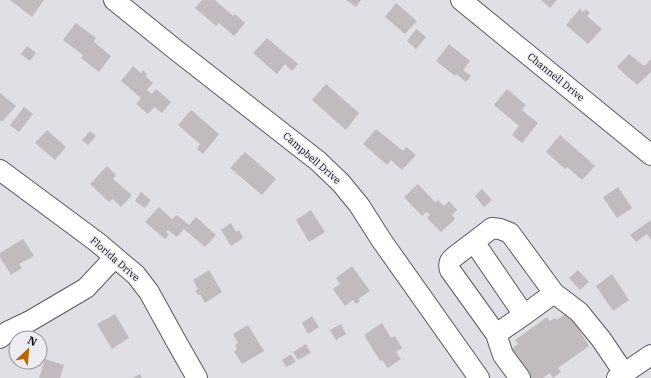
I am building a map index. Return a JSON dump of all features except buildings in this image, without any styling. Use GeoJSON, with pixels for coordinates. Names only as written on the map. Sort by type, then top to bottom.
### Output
{"type":"FeatureCollection","features":[{"type":"Feature","properties":{"kind":"street","name":"Campbell Drive"},"geometry":{"type":"LineString","coordinates":[[114,0],[318,161],[341,183],[359,205],[382,241],[478,378]]}},
{"type":"Feature","properties":{"kind":"street","name":"Channell Drive"},"geometry":{"type":"LineString","coordinates":[[461,0],[651,154]]}},
{"type":"Feature","properties":{"kind":"street","name":"Florida Drive"},"geometry":{"type":"LineString","coordinates":[[0,170],[97,242],[136,275],[149,292],[197,378]]}},
{"type":"Feature","properties":{"kind":"street"},"geometry":{"type":"LineString","coordinates":[[520,378],[503,355],[496,334],[450,270],[448,265],[449,261],[492,228],[510,232],[554,293],[579,312],[601,339],[620,376],[651,355]]}},
{"type":"Feature","properties":{"kind":"street"},"geometry":{"type":"LineString","coordinates":[[474,242],[524,315]]}},
{"type":"Feature","properties":{"kind":"street"},"geometry":{"type":"LineString","coordinates":[[0,338],[7,332],[30,321],[86,288],[115,257]]}},
{"type":"Feature","properties":{"kind":"street"},"geometry":{"type":"LineString","coordinates":[[496,334],[554,293]]}}]}
